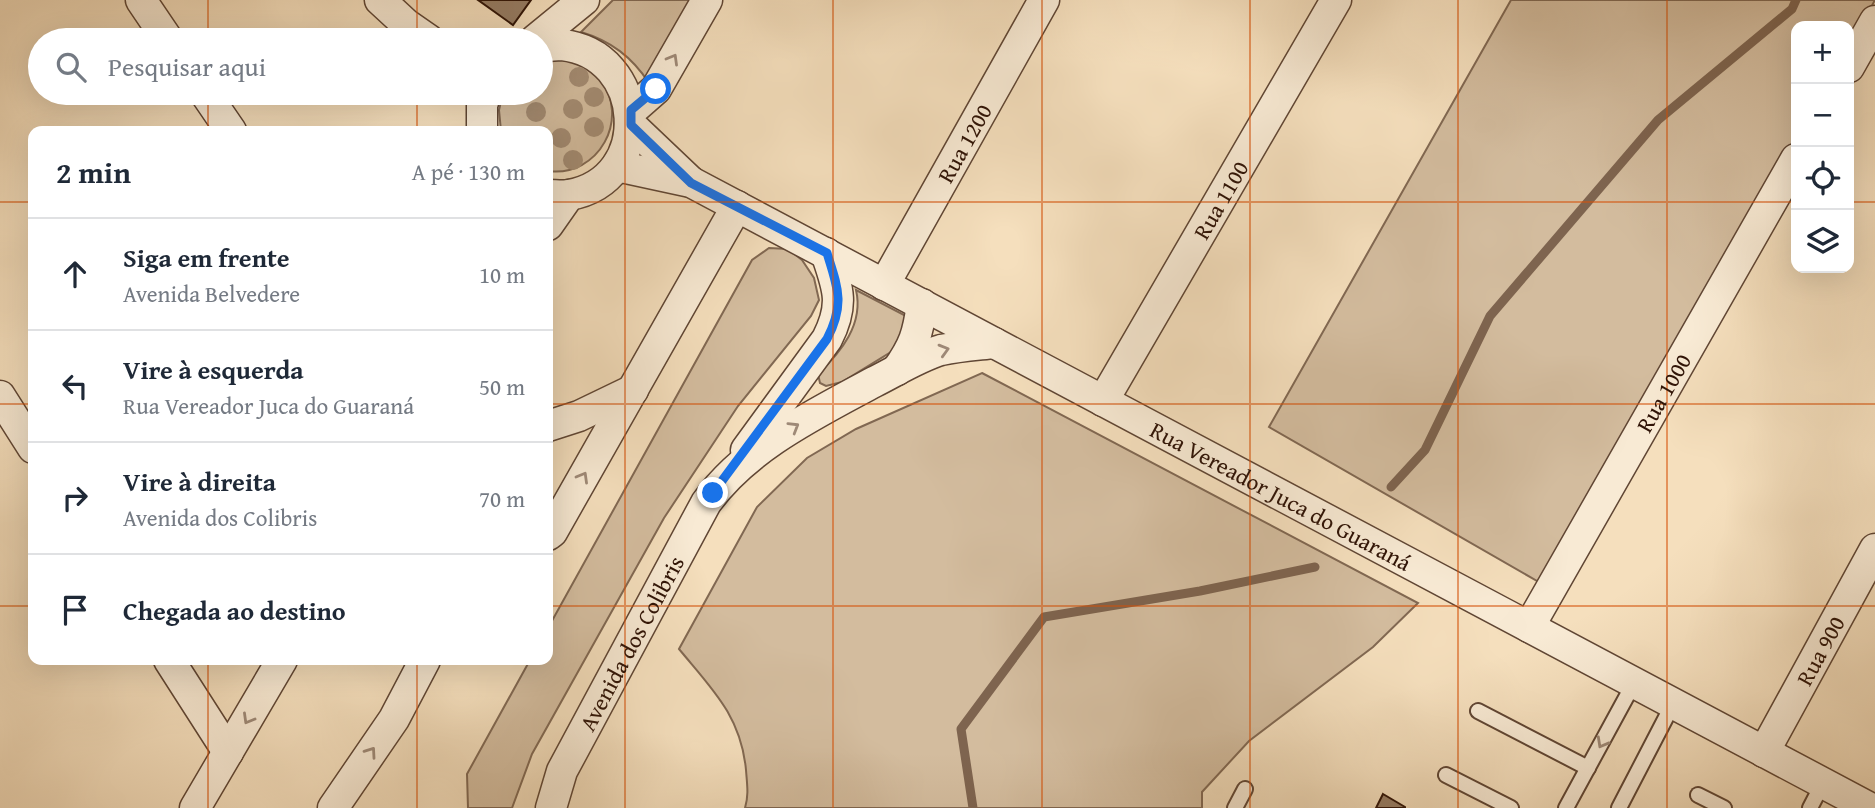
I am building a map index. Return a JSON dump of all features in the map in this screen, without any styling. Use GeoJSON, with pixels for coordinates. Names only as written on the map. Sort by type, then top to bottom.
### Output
{"type":"FeatureCollection","features":[{"type":"Feature","properties":{"kind":"street"},"geometry":{"type":"LineString","coordinates":[[141,0],[161,28]]}},
{"type":"Feature","properties":{"kind":"street"},"geometry":{"type":"LineString","coordinates":[[380,0],[412,28]]}},
{"type":"Feature","properties":{"kind":"street"},"geometry":{"type":"LineString","coordinates":[[550,28],[584,0]]}},
{"type":"Feature","properties":{"kind":"street"},"geometry":{"type":"LineString","coordinates":[[631,118],[656,89],[707,0]]}},
{"type":"Feature","properties":{"kind":"street","name":"Rua 1200"},"geometry":{"type":"LineString","coordinates":[[884,285],[1044,0]]}},
{"type":"Feature","properties":{"kind":"street","name":"Rua 1100"},"geometry":{"type":"LineString","coordinates":[[1103,401],[1336,0]]}},
{"type":"Feature","properties":{"kind":"street"},"geometry":{"type":"LineString","coordinates":[[1854,57],[1875,20]]}},
{"type":"Feature","properties":{"kind":"street"},"geometry":{"type":"LineString","coordinates":[[553,46],[562,45],[587,52],[608,66],[623,86],[631,118],[629,140],[617,166],[595,185],[558,195]]}},
{"type":"Feature","properties":{"kind":"street"},"geometry":{"type":"LineString","coordinates":[[214,105],[228,126]]}},
{"type":"Feature","properties":{"kind":"street"},"geometry":{"type":"LineString","coordinates":[[482,105],[482,126]]}},
{"type":"Feature","properties":{"kind":"street","name":"Rua Vereador Juca do Guaraná"},"geometry":{"type":"LineString","coordinates":[[631,118],[691,183]]}},
{"type":"Feature","properties":{"kind":"street","name":"Rua Vereador Juca do Guaraná"},"geometry":{"type":"LineString","coordinates":[[617,166],[691,183],[737,206],[1764,752],[1816,796],[1869,808]]}},
{"type":"Feature","properties":{"kind":"street","name":"Rua 1000"},"geometry":{"type":"LineString","coordinates":[[1529,627],[1791,168]]}},
{"type":"Feature","properties":{"kind":"street"},"geometry":{"type":"LineString","coordinates":[[553,530],[737,206]]}},
{"type":"Feature","properties":{"kind":"street","name":"Avenida dos Colibris"},"geometry":{"type":"LineString","coordinates":[[551,808],[562,771],[706,503],[827,339],[836,321],[838,290],[827,253]]}},
{"type":"Feature","properties":{"kind":"street","name":"Avenida dos Colibris"},"geometry":{"type":"LineString","coordinates":[[896,370],[912,350],[918,333],[922,304]]}},
{"type":"Feature","properties":{"kind":"street","name":"Avenida dos Colibris"},"geometry":{"type":"LineString","coordinates":[[721,484],[785,433],[896,370],[939,351],[994,343]]}},
{"type":"Feature","properties":{"kind":"street"},"geometry":{"type":"LineString","coordinates":[[553,424],[579,416],[633,390]]}},
{"type":"Feature","properties":{"kind":"street"},"geometry":{"type":"LineString","coordinates":[[0,397],[28,440]]}},
{"type":"Feature","properties":{"kind":"street","name":"Rua 900"},"geometry":{"type":"LineString","coordinates":[[1764,752],[1875,549]]}},
{"type":"Feature","properties":{"kind":"street"},"geometry":{"type":"LineString","coordinates":[[172,665],[228,752]]}},
{"type":"Feature","properties":{"kind":"street"},"geometry":{"type":"LineString","coordinates":[[195,808],[279,665]]}},
{"type":"Feature","properties":{"kind":"street"},"geometry":{"type":"LineString","coordinates":[[333,808],[394,719],[422,665]]}},
{"type":"Feature","properties":{"kind":"lane"},"geometry":{"type":"LineString","coordinates":[[1566,808],[1634,683]]}},
{"type":"Feature","properties":{"kind":"lane"},"geometry":{"type":"LineString","coordinates":[[1619,808],[1673,704]]}},
{"type":"Feature","properties":{"kind":"lane"},"geometry":{"type":"LineString","coordinates":[[1478,711],[1588,768]]}},
{"type":"Feature","properties":{"kind":"lane"},"geometry":{"type":"LineString","coordinates":[[1446,775],[1511,808]]}},
{"type":"Feature","properties":{"kind":"lane"},"geometry":{"type":"LineString","coordinates":[[1235,808],[1245,789]]}},
{"type":"Feature","properties":{"kind":"lane"},"geometry":{"type":"LineString","coordinates":[[1698,795],[1724,808]]}},
{"type":"Feature","properties":{"kind":"shaded area"},"geometry":{"type":"Polygon","coordinates":[[[613,0],[696,0],[649,83],[620,51],[581,32],[613,0]]]}},
{"type":"Feature","properties":{"kind":"shaded area"},"geometry":{"type":"Polygon","coordinates":[[[1511,0],[1875,0],[1854,39],[1854,21],[1791,21],[1791,150],[1544,585],[1269,427],[1511,0]]]}},
{"type":"Feature","properties":{"kind":"shaded area"},"geometry":{"type":"Polygon","coordinates":[[[566,59],[596,75],[608,94],[612,110],[611,127],[605,142],[595,155],[582,165],[566,171],[553,171],[553,126],[501,126],[500,105],[553,105],[553,60],[566,59]]]}},
{"type":"Feature","properties":{"kind":"shaded area"},"geometry":{"type":"Polygon","coordinates":[[[769,248],[788,249],[802,260],[814,278],[819,300],[811,316],[738,406],[664,518],[532,754],[512,808],[468,808],[467,774],[527,665],[553,665],[553,619],[752,260],[769,248]]]}},
{"type":"Feature","properties":{"kind":"shaded area"},"geometry":{"type":"Polygon","coordinates":[[[856,290],[908,317],[899,347],[842,382],[826,386],[820,383],[818,374],[842,347],[854,326],[858,302],[856,290]]]}},
{"type":"Feature","properties":{"kind":"shaded area"},"geometry":{"type":"Polygon","coordinates":[[[982,373],[1418,603],[1373,647],[1249,741],[1202,792],[1202,808],[745,808],[746,770],[738,734],[723,704],[679,649],[757,507],[807,458],[856,429],[982,373]]]}},
{"type":"Feature","properties":{"kind":"building"},"geometry":{"type":"Polygon","coordinates":[[[478,0],[531,0],[513,25],[478,0]]]}},
{"type":"Feature","properties":{"kind":"building"},"geometry":{"type":"Polygon","coordinates":[[[1383,794],[1405,807],[1405,808],[1376,808],[1383,794]]]}},
{"type":"Feature","properties":{"kind":"waterway"},"geometry":{"type":"LineString","coordinates":[[1391,487],[1425,450],[1490,316],[1658,120],[1792,9],[1796,0]]}},
{"type":"Feature","properties":{"kind":"waterway"},"geometry":{"type":"LineString","coordinates":[[973,808],[961,729],[1044,617],[1200,591],[1315,567]]}},
{"type":"Feature","properties":{"kind":"route"},"geometry":{"type":"LineString","coordinates":[[656,89],[631,110],[631,125],[691,183],[827,253],[838,290],[836,321],[827,339],[713,493]]}}]}
